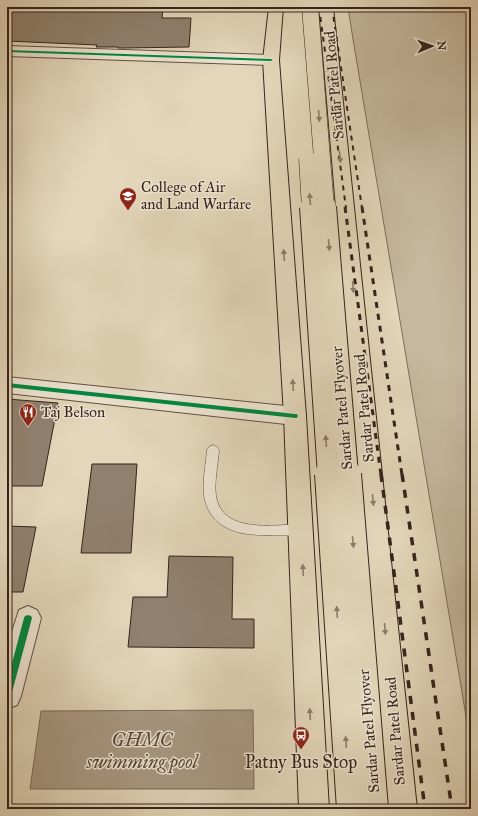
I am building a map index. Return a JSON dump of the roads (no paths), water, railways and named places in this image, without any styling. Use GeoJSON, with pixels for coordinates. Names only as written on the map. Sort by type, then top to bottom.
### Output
{"type":"FeatureCollection","features":[{"type":"Feature","properties":{"kind":"main road"},"geometry":{"type":"LineString","coordinates":[[276,7],[271,60],[295,416],[314,809]]}},
{"type":"Feature","properties":{"kind":"main road","name":"Sardar Patel Flyover"},"geometry":{"type":"LineString","coordinates":[[297,7],[350,809]]}},
{"type":"Feature","properties":{"kind":"main road","name":"Sardar Patel Flyover"},"geometry":{"type":"LineString","coordinates":[[310,7],[375,809]]}},
{"type":"Feature","properties":{"kind":"main road","name":"Sardar Patel Road"},"geometry":{"type":"LineString","coordinates":[[326,7],[402,809]]}},
{"type":"Feature","properties":{"kind":"main road"},"geometry":{"type":"LineString","coordinates":[[298,472],[370,474]]}},
{"type":"Feature","properties":{"kind":"street"},"geometry":{"type":"LineString","coordinates":[[7,51],[271,60]]}},
{"type":"Feature","properties":{"kind":"street"},"geometry":{"type":"LineString","coordinates":[[7,385],[295,416]]}},
{"type":"Feature","properties":{"kind":"street"},"geometry":{"type":"LineString","coordinates":[[7,696],[28,618]]}},
{"type":"Feature","properties":{"kind":"lane"},"geometry":{"type":"LineString","coordinates":[[213,450],[210,497],[215,514],[228,525],[242,528],[301,529]]}},
{"type":"Feature","properties":{"kind":"water","name":"GHMC swimming pool"},"geometry":{"type":"Polygon","coordinates":[[[253,710],[254,789],[30,789],[41,711],[253,710]]]}},
{"type":"Feature","properties":{"kind":"railway"},"geometry":{"type":"LineString","coordinates":[[319,7],[346,208]]}},
{"type":"Feature","properties":{"kind":"railway"},"geometry":{"type":"LineString","coordinates":[[332,7],[362,208]]}},
{"type":"Feature","properties":{"kind":"railway"},"geometry":{"type":"LineString","coordinates":[[345,207],[381,475]]}},
{"type":"Feature","properties":{"kind":"railway"},"geometry":{"type":"LineString","coordinates":[[362,207],[402,475]]}},
{"type":"Feature","properties":{"kind":"railway"},"geometry":{"type":"LineString","coordinates":[[381,474],[425,809]]}},
{"type":"Feature","properties":{"kind":"railway"},"geometry":{"type":"LineString","coordinates":[[402,474],[452,809]]}},
{"type":"Feature","properties":{"kind":"place","name":"College of Air and Land Warfare"},"geometry":{"type":"Point","coordinates":[128,211]}},
{"type":"Feature","properties":{"kind":"place","name":"Taj Belson"},"geometry":{"type":"Point","coordinates":[28,427]}},
{"type":"Feature","properties":{"kind":"place","name":"Patny Bus Stop"},"geometry":{"type":"Point","coordinates":[301,750]}}]}
